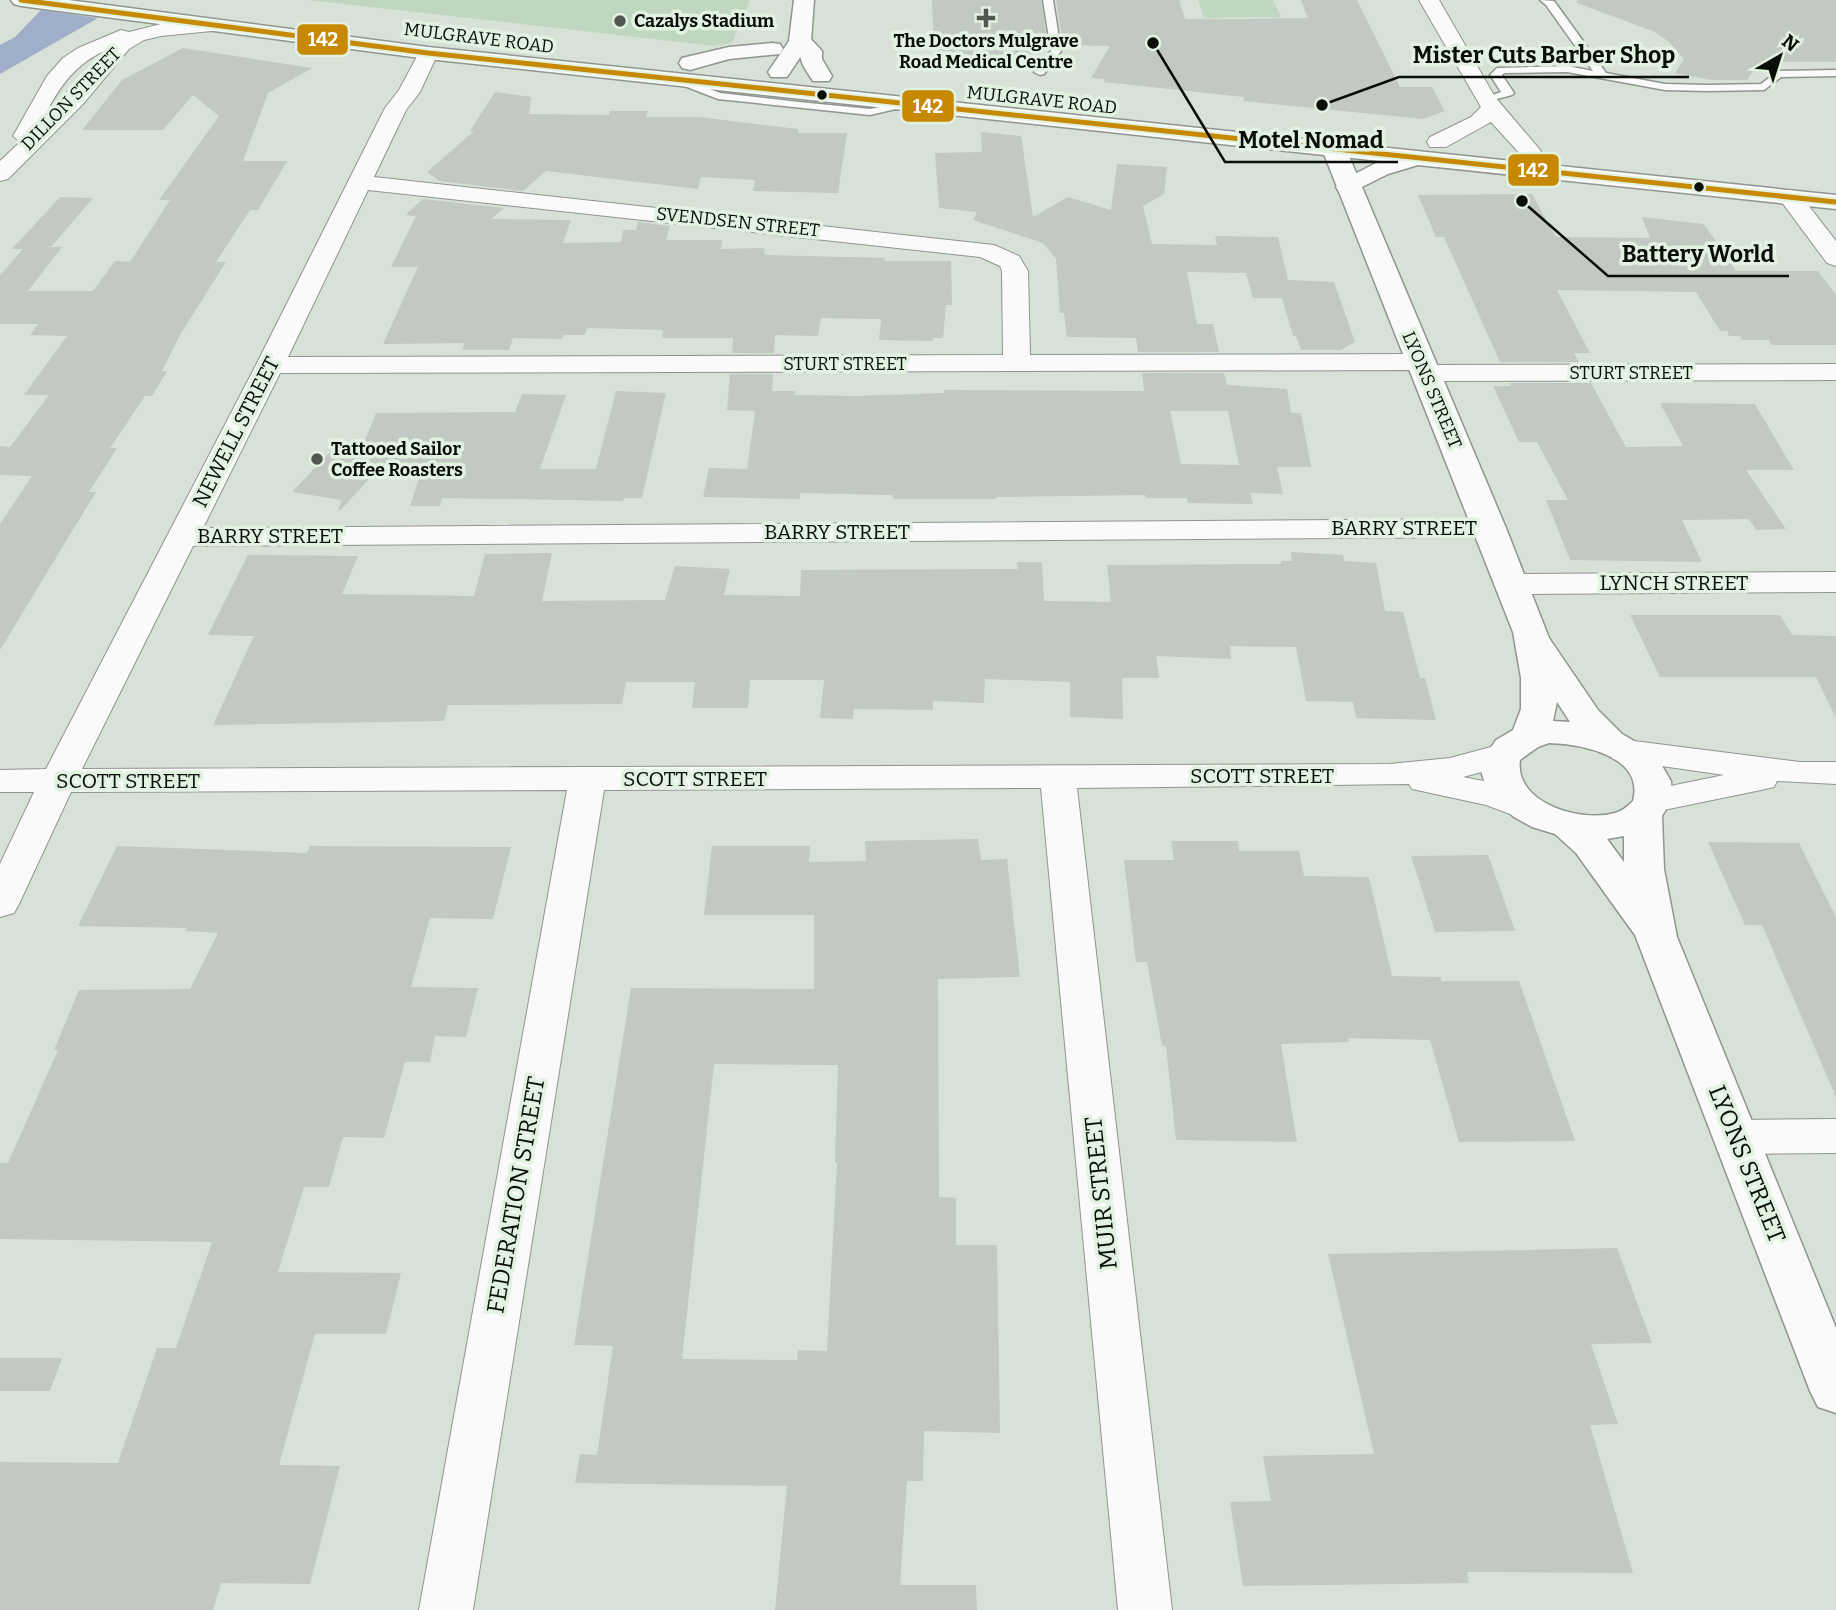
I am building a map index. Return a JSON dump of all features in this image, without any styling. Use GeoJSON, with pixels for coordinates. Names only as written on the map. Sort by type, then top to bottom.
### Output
{"type":"FeatureCollection","features":[{"type":"Feature","properties":{"kind":"main road","name":"MULGRAVE ROAD"},"geometry":{"type":"LineString","coordinates":[[21,0],[388,48],[433,43],[691,63],[761,79],[912,104],[1333,140],[1438,142],[1836,184]]}},
{"type":"Feature","properties":{"kind":"main road","name":"MULGRAVE ROAD"},"geometry":{"type":"LineString","coordinates":[[166,0],[433,43],[534,64],[671,78],[761,79],[821,76],[1333,140],[1417,158],[1836,202]]}},
{"type":"Feature","properties":{"kind":"main road"},"geometry":{"type":"LineString","coordinates":[[761,79],[778,36],[784,0]]}},
{"type":"Feature","properties":{"kind":"main road"},"geometry":{"type":"LineString","coordinates":[[761,79],[800,41],[804,0]]}},
{"type":"Feature","properties":{"kind":"main road"},"geometry":{"type":"LineString","coordinates":[[800,41],[811,51],[811,59],[821,76]]}},
{"type":"Feature","properties":{"kind":"main road"},"geometry":{"type":"LineString","coordinates":[[691,63],[729,53],[772,49]]}},
{"type":"Feature","properties":{"kind":"main road"},"geometry":{"type":"LineString","coordinates":[[417,75],[454,68],[534,64]]}},
{"type":"Feature","properties":{"kind":"main road","name":"LYONS STREET"},"geometry":{"type":"LineString","coordinates":[[1333,140],[1348,187],[1490,528],[1530,632],[1539,678],[1539,709],[1515,746]]}},
{"type":"Feature","properties":{"kind":"main road"},"geometry":{"type":"LineString","coordinates":[[1348,187],[1379,169],[1417,158]]}},
{"type":"Feature","properties":{"kind":"main road","name":"LYONS STREET"},"geometry":{"type":"LineString","coordinates":[[1530,632],[1585,717],[1617,747]]}},
{"type":"Feature","properties":{"kind":"main road"},"geometry":{"type":"LineString","coordinates":[[1568,732],[1617,747],[1640,762],[1650,775],[1655,788],[1648,807],[1630,822],[1611,827],[1568,824],[1529,809],[1512,797],[1502,783],[1499,769],[1515,746],[1568,732]]}},
{"type":"Feature","properties":{"kind":"main road","name":"LYONS STREET"},"geometry":{"type":"LineString","coordinates":[[1648,807],[1644,869],[1656,937],[1836,1391]]}},
{"type":"Feature","properties":{"kind":"main road","name":"LYONS STREET"},"geometry":{"type":"LineString","coordinates":[[1568,824],[1590,844],[1610,869],[1656,937]]}},
{"type":"Feature","properties":{"kind":"street"},"geometry":{"type":"LineString","coordinates":[[1429,0],[1488,105],[1512,134],[1531,151]]}},
{"type":"Feature","properties":{"kind":"street","name":"DILLON STREET"},"geometry":{"type":"LineString","coordinates":[[5,168],[40,100],[65,68],[85,52],[126,33],[133,24],[131,15]]}},
{"type":"Feature","properties":{"kind":"street","name":"DILLON STREET"},"geometry":{"type":"LineString","coordinates":[[5,168],[75,99],[125,43],[146,34],[170,29],[215,26]]}},
{"type":"Feature","properties":{"kind":"street","name":"NEWELL STREET"},"geometry":{"type":"LineString","coordinates":[[0,904],[58,781],[270,365],[396,108],[409,92],[433,43]]}},
{"type":"Feature","properties":{"kind":"street","name":"NEWELL STREET"},"geometry":{"type":"LineString","coordinates":[[388,48],[402,59],[395,92],[396,108]]}},
{"type":"Feature","properties":{"kind":"street"},"geometry":{"type":"LineString","coordinates":[[85,52],[113,55]]}},
{"type":"Feature","properties":{"kind":"street"},"geometry":{"type":"LineString","coordinates":[[1438,142],[1479,122],[1488,105]]}},
{"type":"Feature","properties":{"kind":"street","name":"SVENDSEN STREET"},"geometry":{"type":"LineString","coordinates":[[360,182],[985,250],[1010,261],[1015,271],[1017,364]]}},
{"type":"Feature","properties":{"kind":"street"},"geometry":{"type":"LineString","coordinates":[[1790,197],[1836,258]]}},
{"type":"Feature","properties":{"kind":"street","name":"STURT STREET"},"geometry":{"type":"LineString","coordinates":[[270,365],[1017,364],[1836,372]]}},
{"type":"Feature","properties":{"kind":"street","name":"BARRY STREET"},"geometry":{"type":"LineString","coordinates":[[183,537],[1490,528]]}},
{"type":"Feature","properties":{"kind":"street","name":"LYNCH STREET"},"geometry":{"type":"LineString","coordinates":[[1512,584],[1836,582]]}},
{"type":"Feature","properties":{"kind":"street","name":"SCOTT STREET"},"geometry":{"type":"LineString","coordinates":[[0,781],[1390,775],[1451,769],[1515,746]]}},
{"type":"Feature","properties":{"kind":"street"},"geometry":{"type":"LineString","coordinates":[[1617,747],[1800,773],[1836,773]]}},
{"type":"Feature","properties":{"kind":"street"},"geometry":{"type":"LineString","coordinates":[[1648,807],[1800,773]]}},
{"type":"Feature","properties":{"kind":"street","name":"SCOTT STREET"},"geometry":{"type":"LineString","coordinates":[[1390,775],[1494,795],[1529,809]]}},
{"type":"Feature","properties":{"kind":"street","name":"MUIR STREET"},"geometry":{"type":"LineString","coordinates":[[1058,777],[1145,1610]]}},
{"type":"Feature","properties":{"kind":"street","name":"FEDERATION STREET"},"geometry":{"type":"LineString","coordinates":[[446,1610],[587,780]]}},
{"type":"Feature","properties":{"kind":"street"},"geometry":{"type":"LineString","coordinates":[[1736,1137],[1836,1136]]}},
{"type":"Feature","properties":{"kind":"lane"},"geometry":{"type":"LineString","coordinates":[[1040,72],[1056,51],[1048,0]]}},
{"type":"Feature","properties":{"kind":"lane"},"geometry":{"type":"LineString","coordinates":[[1545,0],[1602,76]]}},
{"type":"Feature","properties":{"kind":"lane"},"geometry":{"type":"LineString","coordinates":[[1488,105],[1508,93],[1496,75],[1497,72],[1553,69],[1665,87],[1708,88],[1764,87],[1778,74],[1836,72]]}},
{"type":"Feature","properties":{"kind":"lane","name":"MULGRAVE ROAD"},"geometry":{"type":"LineString","coordinates":[[671,78],[718,96],[837,110],[870,112],[912,104]]}},
{"type":"Feature","properties":{"kind":"green space","name":"Cazalys Stadium"},"geometry":{"type":"Polygon","coordinates":[[[308,0],[750,0],[732,43],[715,46],[308,0]]]}},
{"type":"Feature","properties":{"kind":"green space"},"geometry":{"type":"Polygon","coordinates":[[[1198,0],[1273,0],[1281,17],[1204,18],[1198,0]]]}},
{"type":"Feature","properties":{"kind":"water"},"geometry":{"type":"Polygon","coordinates":[[[41,10],[98,18],[0,74],[0,45],[15,37],[41,10]]]}},
{"type":"Feature","properties":{"kind":"building"},"geometry":{"type":"Polygon","coordinates":[[[932,0],[1041,0],[1048,46],[1034,61],[934,51],[932,0]]]}},
{"type":"Feature","properties":{"kind":"building"},"geometry":{"type":"Polygon","coordinates":[[[1056,0],[1179,0],[1185,19],[1245,19],[1308,18],[1301,0],[1357,0],[1400,87],[1432,87],[1445,111],[1423,119],[1243,101],[1244,97],[1104,82],[1105,79],[1091,78],[1110,46],[1063,45],[1056,0]]]}},
{"type":"Feature","properties":{"kind":"building"},"geometry":{"type":"Polygon","coordinates":[[[1578,0],[1836,0],[1836,62],[1760,62],[1747,80],[1712,80],[1675,73],[1684,59],[1669,42],[1655,32],[1577,3],[1578,0]]]}},
{"type":"Feature","properties":{"kind":"building"},"geometry":{"type":"Polygon","coordinates":[[[183,48],[312,68],[268,93],[243,161],[287,161],[258,210],[250,210],[216,262],[226,262],[180,335],[162,371],[167,371],[152,396],[145,396],[110,448],[117,448],[89,492],[96,492],[0,650],[0,524],[32,476],[0,475],[0,446],[10,447],[49,395],[24,395],[67,336],[30,335],[38,324],[0,324],[0,275],[23,249],[12,249],[60,197],[93,198],[51,247],[62,247],[28,291],[93,291],[115,261],[130,262],[170,200],[159,200],[219,116],[193,95],[163,130],[82,130],[122,80],[183,48]]]}},
{"type":"Feature","properties":{"kind":"building"},"geometry":{"type":"Polygon","coordinates":[[[495,92],[531,97],[529,114],[609,115],[610,111],[648,111],[646,117],[699,117],[798,129],[798,133],[847,133],[838,193],[753,191],[755,180],[701,177],[698,189],[546,171],[523,191],[439,181],[427,172],[474,131],[470,131],[495,92]]]}},
{"type":"Feature","properties":{"kind":"building"},"geometry":{"type":"Polygon","coordinates":[[[981,132],[1021,136],[1033,217],[1068,197],[1111,210],[1117,164],[1167,167],[1164,194],[1143,206],[1152,244],[1217,245],[1215,236],[1278,237],[1288,280],[1334,282],[1355,342],[1341,350],[1301,350],[1296,336],[1293,336],[1282,298],[1253,298],[1246,273],[1187,272],[1197,324],[1213,324],[1219,352],[1138,352],[1136,338],[1067,337],[1064,313],[1060,313],[1056,259],[1043,243],[973,220],[977,212],[939,208],[935,153],[982,152],[981,132]]]}},
{"type":"Feature","properties":{"kind":"building"},"geometry":{"type":"Polygon","coordinates":[[[1532,194],[1556,237],[1650,238],[1642,217],[1704,224],[1736,271],[1818,271],[1836,295],[1836,345],[1771,345],[1769,340],[1742,340],[1740,336],[1729,336],[1727,331],[1720,331],[1696,292],[1557,290],[1590,353],[1574,353],[1579,362],[1500,362],[1444,237],[1436,237],[1418,195],[1532,194]]]}},
{"type":"Feature","properties":{"kind":"building"},"geometry":{"type":"Polygon","coordinates":[[[423,199],[504,208],[491,219],[571,220],[563,243],[621,242],[623,230],[636,230],[638,222],[670,226],[666,240],[722,240],[721,249],[764,248],[765,255],[885,258],[884,261],[951,261],[952,305],[946,305],[943,338],[933,338],[933,341],[879,340],[881,319],[821,318],[818,336],[775,335],[774,353],[732,353],[733,338],[662,338],[663,330],[587,328],[585,335],[563,335],[562,339],[513,338],[509,350],[462,350],[465,343],[383,344],[418,267],[391,267],[416,216],[405,215],[423,199]]]}},
{"type":"Feature","properties":{"kind":"building"},"geometry":{"type":"Polygon","coordinates":[[[1142,373],[1224,373],[1227,385],[1287,389],[1291,413],[1301,413],[1311,467],[1277,467],[1283,494],[1250,493],[1253,504],[1188,503],[1187,498],[1146,498],[1145,495],[893,499],[893,495],[800,493],[800,499],[703,497],[709,468],[747,469],[755,411],[727,410],[730,374],[773,374],[772,391],[795,391],[794,395],[856,396],[944,393],[944,390],[1144,391],[1142,373]],[[1170,411],[1181,464],[1239,465],[1228,411],[1170,411]]]}},
{"type":"Feature","properties":{"kind":"building"},"geometry":{"type":"Polygon","coordinates":[[[1510,383],[1591,383],[1626,447],[1683,446],[1660,403],[1755,404],[1794,470],[1746,470],[1786,529],[1756,530],[1749,519],[1682,520],[1702,562],[1570,560],[1546,500],[1568,500],[1537,442],[1519,442],[1493,386],[1511,386],[1510,383]]]}},
{"type":"Feature","properties":{"kind":"building"},"geometry":{"type":"Polygon","coordinates":[[[616,391],[666,393],[642,498],[624,498],[623,501],[442,498],[440,506],[410,506],[422,469],[378,469],[340,511],[338,509],[342,500],[292,492],[329,453],[333,454],[339,448],[361,451],[376,413],[515,412],[522,394],[566,395],[540,469],[596,469],[616,391]]]}},
{"type":"Feature","properties":{"kind":"building"},"geometry":{"type":"Polygon","coordinates":[[[1291,552],[1343,555],[1344,561],[1376,563],[1385,611],[1403,612],[1420,678],[1425,678],[1436,720],[1356,718],[1353,702],[1306,701],[1296,647],[1230,646],[1231,659],[1156,656],[1159,678],[1122,678],[1123,719],[1070,717],[1070,682],[985,679],[984,703],[933,701],[933,710],[854,709],[853,719],[820,718],[824,680],[750,680],[748,708],[692,708],[695,682],[626,682],[622,704],[448,705],[444,721],[213,725],[254,636],[208,635],[248,555],[358,556],[342,594],[474,596],[485,554],[552,553],[542,601],[665,600],[675,566],[730,569],[724,595],[800,596],[801,570],[1018,569],[1017,562],[1042,562],[1044,601],[1111,602],[1107,565],[1281,564],[1281,561],[1292,561],[1291,552]]]}},
{"type":"Feature","properties":{"kind":"building"},"geometry":{"type":"Polygon","coordinates":[[[1630,615],[1780,615],[1792,635],[1836,636],[1836,718],[1816,677],[1660,677],[1630,615]]]}},
{"type":"Feature","properties":{"kind":"building"},"geometry":{"type":"Polygon","coordinates":[[[978,839],[981,860],[1007,859],[1020,977],[938,979],[939,1197],[956,1198],[956,1245],[997,1245],[1000,1433],[924,1431],[923,1481],[907,1481],[900,1585],[976,1585],[977,1610],[775,1610],[787,1486],[575,1483],[580,1454],[597,1455],[613,1346],[574,1345],[631,988],[814,989],[814,915],[704,915],[712,846],[810,846],[809,862],[866,861],[865,841],[978,839]],[[714,1064],[682,1359],[797,1360],[798,1350],[827,1351],[837,1163],[838,1065],[714,1064]]]}},
{"type":"Feature","properties":{"kind":"building"},"geometry":{"type":"Polygon","coordinates":[[[1171,841],[1238,841],[1239,851],[1299,851],[1304,876],[1369,877],[1392,976],[1441,977],[1441,981],[1519,981],[1575,1141],[1459,1142],[1430,1040],[1348,1038],[1349,1042],[1281,1044],[1297,1142],[1176,1140],[1166,1046],[1162,1046],[1147,962],[1136,962],[1124,860],[1174,860],[1171,841]]]}},
{"type":"Feature","properties":{"kind":"building"},"geometry":{"type":"Polygon","coordinates":[[[1708,842],[1799,843],[1836,917],[1836,1097],[1762,925],[1745,925],[1708,842]]]}},
{"type":"Feature","properties":{"kind":"building"},"geometry":{"type":"Polygon","coordinates":[[[117,846],[307,853],[310,846],[511,847],[493,919],[430,918],[411,987],[478,988],[466,1037],[435,1036],[430,1062],[405,1062],[384,1138],[343,1137],[329,1187],[304,1187],[278,1272],[401,1273],[386,1334],[315,1334],[279,1465],[340,1466],[310,1584],[221,1583],[213,1610],[0,1610],[0,1462],[118,1463],[157,1348],[176,1348],[212,1242],[0,1239],[0,1163],[8,1163],[58,1050],[54,1050],[79,990],[190,989],[218,933],[185,931],[187,928],[78,926],[117,846]]]}},
{"type":"Feature","properties":{"kind":"building"},"geometry":{"type":"Polygon","coordinates":[[[1488,855],[1515,931],[1435,932],[1411,856],[1488,855]]]}},
{"type":"Feature","properties":{"kind":"building"},"geometry":{"type":"Polygon","coordinates":[[[1617,1248],[1652,1343],[1591,1344],[1618,1424],[1590,1425],[1633,1573],[1467,1572],[1469,1583],[1243,1586],[1230,1502],[1271,1501],[1263,1456],[1374,1454],[1328,1254],[1617,1248]]]}},
{"type":"Feature","properties":{"kind":"building"},"geometry":{"type":"Polygon","coordinates":[[[0,1358],[62,1358],[50,1391],[0,1391],[0,1358]]]}},
{"type":"Feature","properties":{"kind":"transit line","name":"142"},"geometry":{"type":"LineString","coordinates":[[21,0],[428,53],[1836,202]]}},
{"type":"Feature","properties":{"kind":"place","name":"The Doctors Mulgrave Road Medical Centre"},"geometry":{"type":"Point","coordinates":[986,18]}},
{"type":"Feature","properties":{"kind":"place","name":"Cazalys Stadium"},"geometry":{"type":"Point","coordinates":[620,21]}},
{"type":"Feature","properties":{"kind":"place","name":"Motel Nomad"},"geometry":{"type":"Point","coordinates":[1153,43]}},
{"type":"Feature","properties":{"kind":"place","name":"Mister Cuts Barber Shop"},"geometry":{"type":"Point","coordinates":[1322,105]}},
{"type":"Feature","properties":{"kind":"place","name":"Battery World"},"geometry":{"type":"Point","coordinates":[1522,201]}},
{"type":"Feature","properties":{"kind":"place","name":"Tattooed Sailor Coffee Roasters"},"geometry":{"type":"Point","coordinates":[317,459]}}]}
